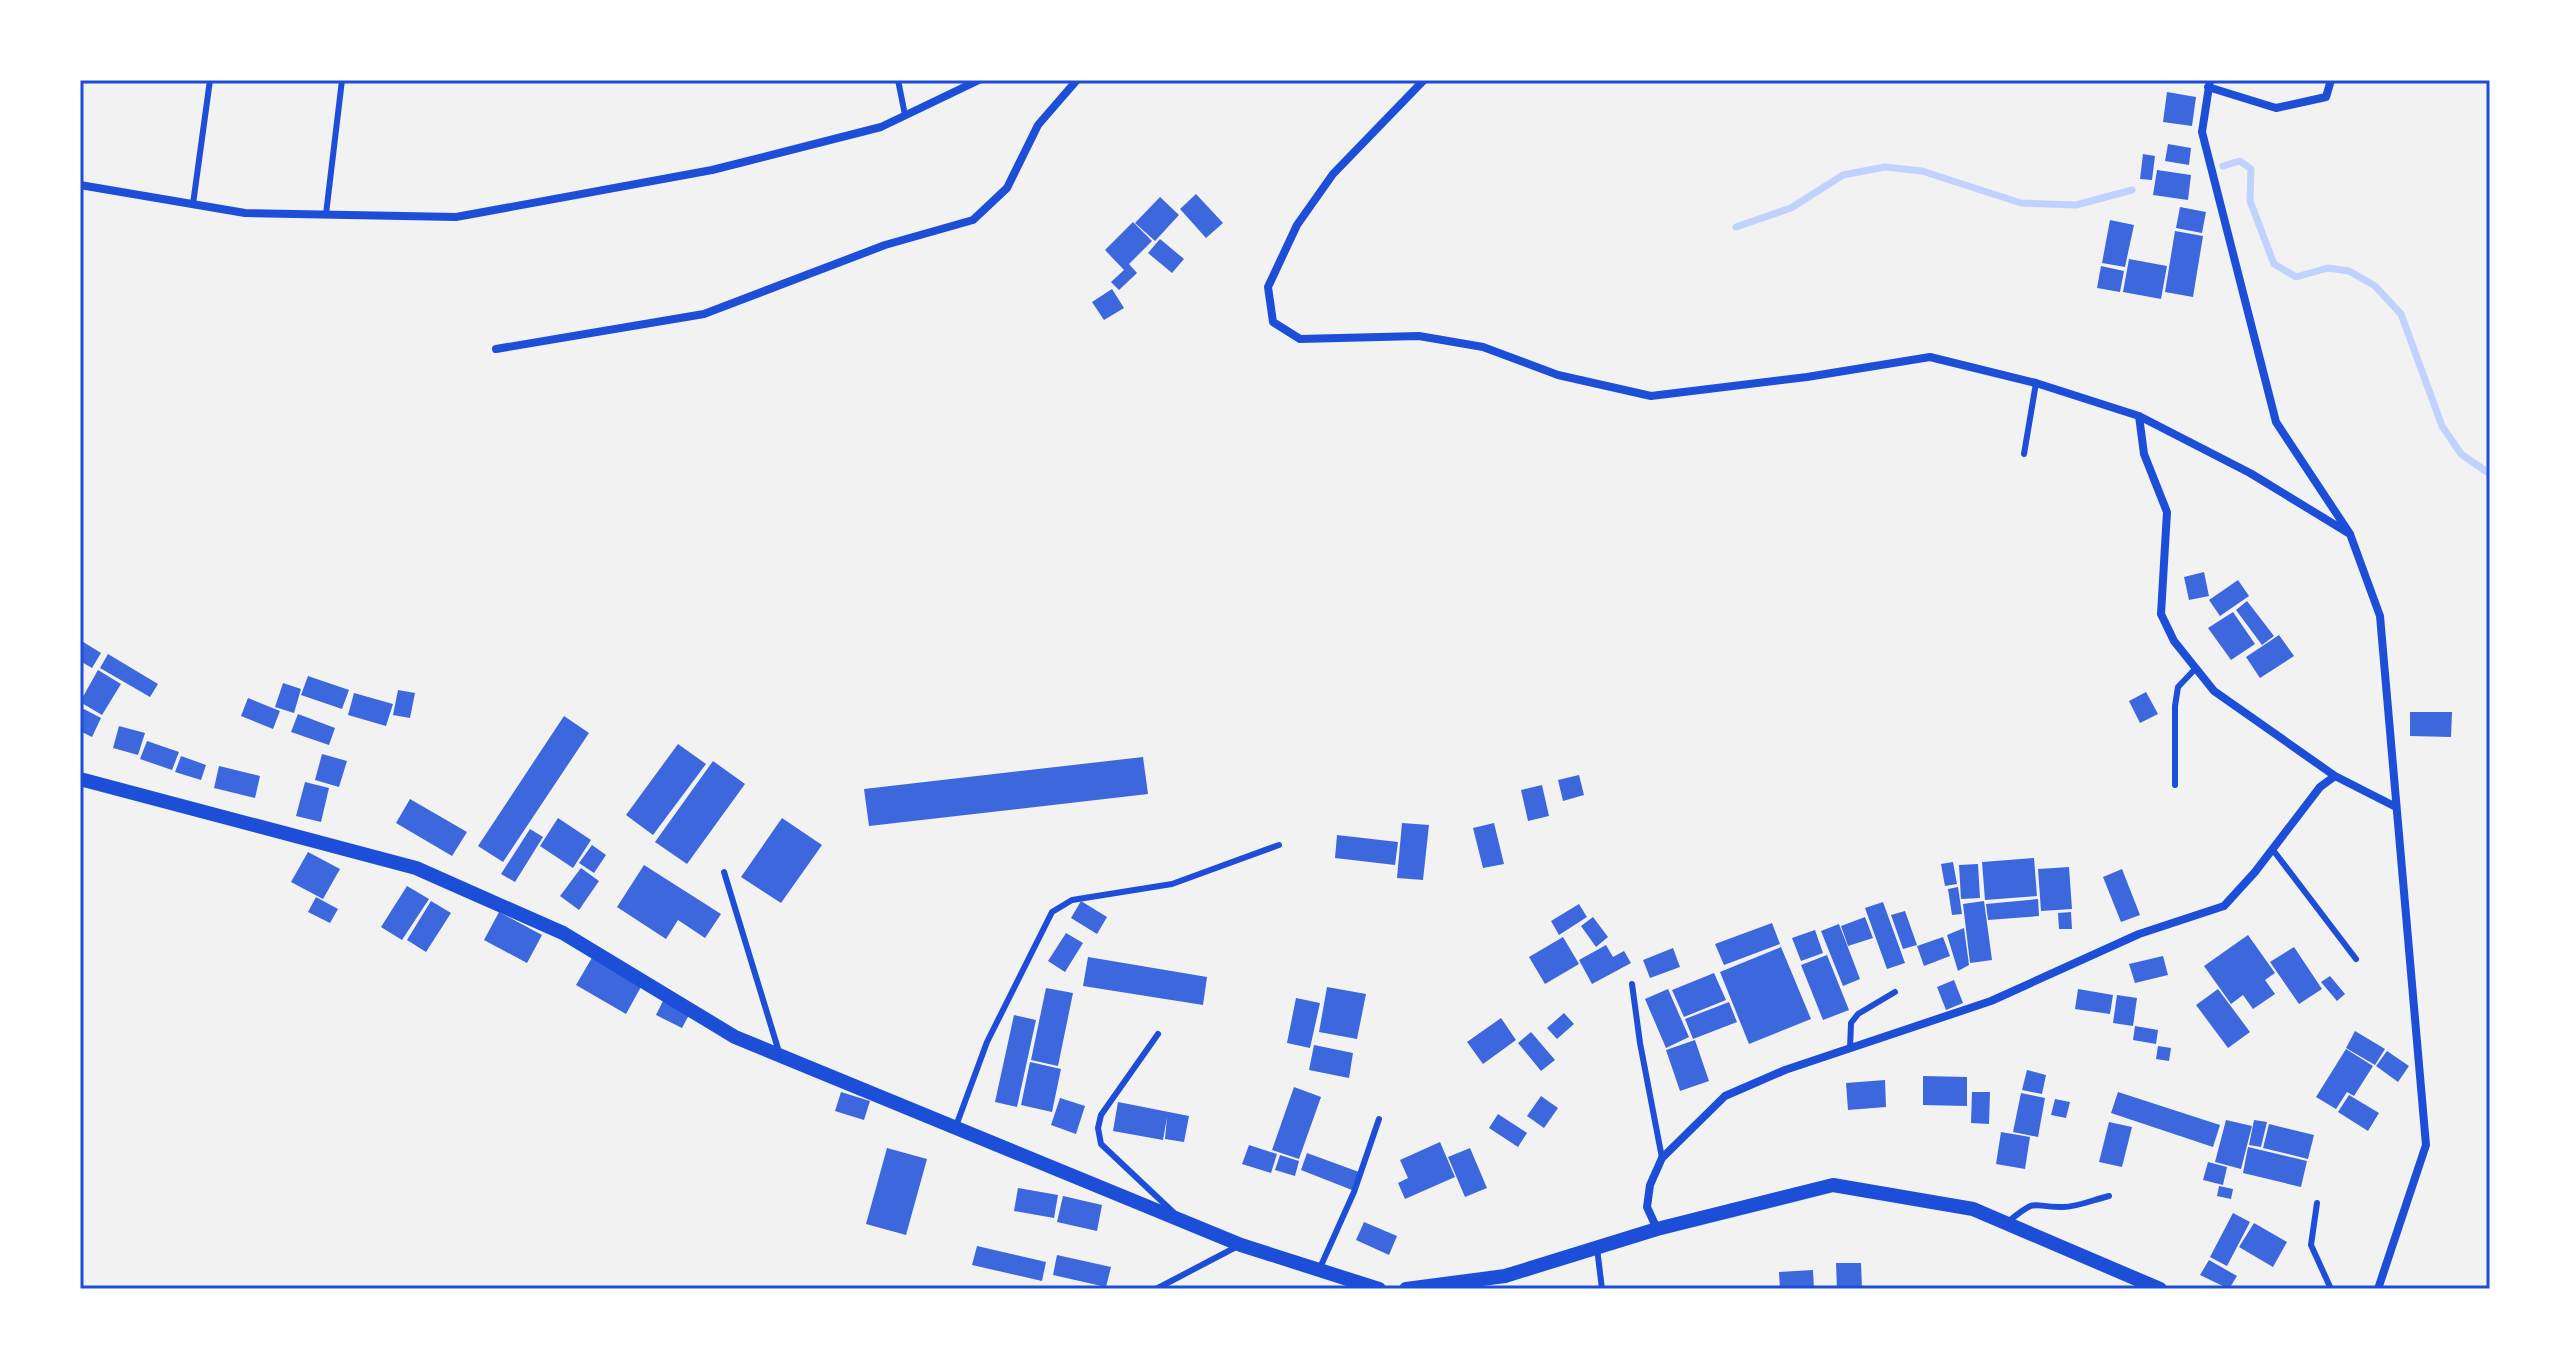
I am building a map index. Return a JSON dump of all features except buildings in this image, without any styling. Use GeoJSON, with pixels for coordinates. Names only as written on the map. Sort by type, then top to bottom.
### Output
{"type":"FeatureCollection","features":[{"type":"Feature","properties":{"kind":"street"},"geometry":{"type":"LineString","coordinates":[[80,185],[245,213],[456,217],[712,170],[881,127],[979,80]]}},
{"type":"Feature","properties":{"kind":"street"},"geometry":{"type":"LineString","coordinates":[[496,349],[704,314],[885,245],[973,220],[1007,188],[1038,125],[1077,80]]}},
{"type":"Feature","properties":{"kind":"street"},"geometry":{"type":"LineString","coordinates":[[1424,80],[1333,174],[1297,225],[1279,258],[1268,287],[1273,322],[1300,339],[1419,336],[1483,347],[1558,375],[1651,396],[1807,377],[1930,357],[2036,383],[2139,416],[2250,473],[2350,534]]}},
{"type":"Feature","properties":{"kind":"street"},"geometry":{"type":"LineString","coordinates":[[2331,80],[2326,97],[2276,108],[2209,84],[2202,132],[2276,422],[2350,534],[2380,616],[2426,1145],[2378,1289]]}},
{"type":"Feature","properties":{"kind":"street"},"geometry":{"type":"LineString","coordinates":[[2139,416],[2144,454],[2167,512],[2161,614],[2174,641],[2214,691],[2335,776],[2396,807]]}},
{"type":"Feature","properties":{"kind":"street"},"geometry":{"type":"LineString","coordinates":[[1657,1229],[1647,1207],[1650,1185],[1662,1158],[1725,1096],[1785,1070],[1991,1001],[2139,934],[2224,906],[2273,850],[2320,787],[2335,776]]}},
{"type":"Feature","properties":{"kind":"street"},"geometry":{"type":"LineString","coordinates":[[80,779],[416,868],[563,933],[735,1037],[1241,1245],[1379,1289]]}},
{"type":"Feature","properties":{"kind":"street"},"geometry":{"type":"LineString","coordinates":[[1406,1289],[1505,1276],[1657,1229],[1833,1185],[1973,1209],[2160,1289]]}},
{"type":"Feature","properties":{"kind":"lane"},"geometry":{"type":"LineString","coordinates":[[193,204],[210,80]]}},
{"type":"Feature","properties":{"kind":"lane"},"geometry":{"type":"LineString","coordinates":[[326,214],[342,80]]}},
{"type":"Feature","properties":{"kind":"lane"},"geometry":{"type":"LineString","coordinates":[[898,80],[905,115]]}},
{"type":"Feature","properties":{"kind":"lane"},"geometry":{"type":"LineString","coordinates":[[2024,454],[2036,383]]}},
{"type":"Feature","properties":{"kind":"lane"},"geometry":{"type":"LineString","coordinates":[[2175,785],[2175,706],[2178,687],[2196,668]]}},
{"type":"Feature","properties":{"kind":"lane"},"geometry":{"type":"LineString","coordinates":[[955,1128],[987,1042],[1052,912],[1072,900],[1172,884],[1279,845]]}},
{"type":"Feature","properties":{"kind":"lane"},"geometry":{"type":"LineString","coordinates":[[2273,850],[2356,959]]}},
{"type":"Feature","properties":{"kind":"lane"},"geometry":{"type":"LineString","coordinates":[[724,872],[780,1055]]}},
{"type":"Feature","properties":{"kind":"lane"},"geometry":{"type":"LineString","coordinates":[[1632,984],[1662,1158]]}},
{"type":"Feature","properties":{"kind":"lane"},"geometry":{"type":"LineString","coordinates":[[1850,1049],[1851,1023],[1858,1014],[1895,992]]}},
{"type":"Feature","properties":{"kind":"lane"},"geometry":{"type":"LineString","coordinates":[[1158,1034],[1101,1115],[1098,1128],[1101,1144],[1178,1217]]}},
{"type":"Feature","properties":{"kind":"lane"},"geometry":{"type":"LineString","coordinates":[[1319,1270],[1354,1192],[1379,1119]]}},
{"type":"Feature","properties":{"kind":"lane"},"geometry":{"type":"LineString","coordinates":[[2006,1224],[2029,1205],[2039,1203],[2064,1207],[2109,1196]]}},
{"type":"Feature","properties":{"kind":"lane"},"geometry":{"type":"LineString","coordinates":[[2317,1203],[2311,1245],[2331,1289]]}},
{"type":"Feature","properties":{"kind":"lane"},"geometry":{"type":"LineString","coordinates":[[1156,1289],[1241,1245]]}},
{"type":"Feature","properties":{"kind":"lane"},"geometry":{"type":"LineString","coordinates":[[1597,1248],[1602,1289]]}},
{"type":"Feature","properties":{"kind":"waterway"},"geometry":{"type":"LineString","coordinates":[[2223,166],[2240,161],[2251,169],[2250,201],[2274,264],[2296,277],[2328,268],[2349,271],[2375,286],[2401,314],[2442,426],[2461,454],[2490,474]]}},
{"type":"Feature","properties":{"kind":"waterway"},"geometry":{"type":"LineString","coordinates":[[1736,227],[1791,208],[1843,175],[1885,167],[1922,171],[2021,203],[2076,205],[2132,190]]}}]}
